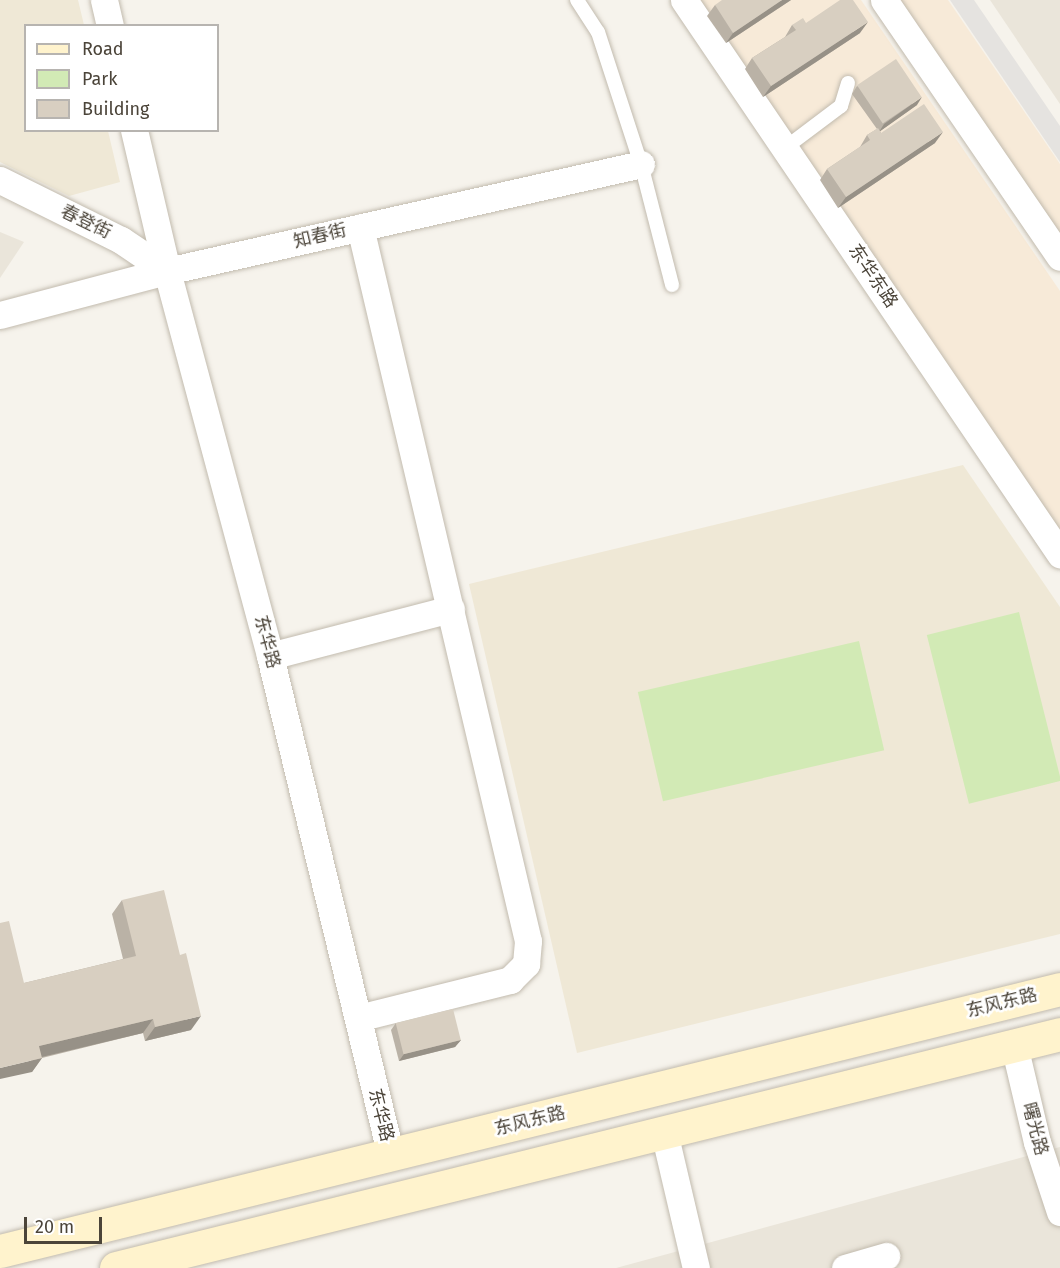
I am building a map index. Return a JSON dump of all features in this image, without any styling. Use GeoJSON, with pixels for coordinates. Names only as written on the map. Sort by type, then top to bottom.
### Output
{"type":"FeatureCollection","features":[{"type":"Feature","properties":{"kind":"main road","name":"东风东路"},"geometry":{"type":"LineString","coordinates":[[0,1251],[1060,989]]}},
{"type":"Feature","properties":{"kind":"main road"},"geometry":{"type":"LineString","coordinates":[[116,1268],[1060,1034]]}},
{"type":"Feature","properties":{"kind":"street"},"geometry":{"type":"LineString","coordinates":[[104,0],[110,24]]}},
{"type":"Feature","properties":{"kind":"street","name":"东华东路"},"geometry":{"type":"LineString","coordinates":[[684,0],[1060,554]]}},
{"type":"Feature","properties":{"kind":"street"},"geometry":{"type":"LineString","coordinates":[[884,0],[1060,257]]}},
{"type":"Feature","properties":{"kind":"street","name":"东华路"},"geometry":{"type":"LineString","coordinates":[[134,132],[167,271],[270,656],[391,1156]]}},
{"type":"Feature","properties":{"kind":"street","name":"知春街"},"geometry":{"type":"LineString","coordinates":[[0,315],[167,271],[641,164]]}},
{"type":"Feature","properties":{"kind":"street","name":"春登街"},"geometry":{"type":"LineString","coordinates":[[0,180],[121,240],[167,271]]}},
{"type":"Feature","properties":{"kind":"street"},"geometry":{"type":"LineString","coordinates":[[358,1018],[510,980],[526,964],[528,941],[360,227]]}},
{"type":"Feature","properties":{"kind":"street"},"geometry":{"type":"LineString","coordinates":[[270,656],[451,609]]}},
{"type":"Feature","properties":{"kind":"street","name":"曙光路"},"geometry":{"type":"LineString","coordinates":[[1014,1045],[1037,1142],[1060,1212]]}},
{"type":"Feature","properties":{"kind":"street"},"geometry":{"type":"LineString","coordinates":[[664,1132],[696,1268]]}},
{"type":"Feature","properties":{"kind":"street"},"geometry":{"type":"LineString","coordinates":[[845,1268],[886,1256]]}},
{"type":"Feature","properties":{"kind":"lane"},"geometry":{"type":"LineString","coordinates":[[577,0],[598,32],[641,164],[672,285]]}},
{"type":"Feature","properties":{"kind":"lane"},"geometry":{"type":"LineString","coordinates":[[785,148],[841,106],[848,83]]}},
{"type":"Feature","properties":{"kind":"shaded area"},"geometry":{"type":"Polygon","coordinates":[[[0,0],[78,0],[84,24],[24,24],[24,132],[108,132],[120,182],[69,196],[0,162],[0,0]]]}},
{"type":"Feature","properties":{"kind":"shaded area"},"geometry":{"type":"Polygon","coordinates":[[[697,0],[861,0],[1060,291],[1060,531],[697,0]]]}},
{"type":"Feature","properties":{"kind":"shaded area"},"geometry":{"type":"Polygon","coordinates":[[[874,0],[948,0],[1060,164],[1060,271],[874,0]]]}},
{"type":"Feature","properties":{"kind":"shaded area"},"geometry":{"type":"Polygon","coordinates":[[[950,0],[974,0],[1060,126],[1060,162],[950,0]]]}},
{"type":"Feature","properties":{"kind":"shaded area"},"geometry":{"type":"Polygon","coordinates":[[[990,0],[1060,0],[1060,104],[990,0]]]}},
{"type":"Feature","properties":{"kind":"shaded area"},"geometry":{"type":"Polygon","coordinates":[[[0,232],[24,242],[0,278],[0,232]]]}},
{"type":"Feature","properties":{"kind":"shaded area"},"geometry":{"type":"Polygon","coordinates":[[[963,465],[1060,607],[1060,934],[577,1053],[469,584],[963,465]]]}},
{"type":"Feature","properties":{"kind":"shaded area"},"geometry":{"type":"Polygon","coordinates":[[[1060,1147],[1060,1268],[616,1268],[1060,1147]]]}},
{"type":"Feature","properties":{"kind":"green space"},"geometry":{"type":"Polygon","coordinates":[[[1019,612],[1060,781],[969,804],[927,635],[1019,612]]]}},
{"type":"Feature","properties":{"kind":"green space"},"geometry":{"type":"Polygon","coordinates":[[[859,641],[884,750],[663,801],[638,692],[859,641]]]}},
{"type":"Feature","properties":{"kind":"building"},"geometry":{"type":"Polygon","coordinates":[[[722,0],[782,0],[733,33],[715,5],[722,0]]]}},
{"type":"Feature","properties":{"kind":"building"},"geometry":{"type":"Polygon","coordinates":[[[840,0],[853,0],[868,22],[771,86],[752,58],[796,30],[792,25],[803,18],[806,23],[840,0]]]}},
{"type":"Feature","properties":{"kind":"building"},"geometry":{"type":"Polygon","coordinates":[[[896,59],[922,97],[883,123],[857,85],[896,59]]]}},
{"type":"Feature","properties":{"kind":"building"},"geometry":{"type":"Polygon","coordinates":[[[924,104],[943,132],[846,197],[827,169],[870,140],[867,135],[878,128],[881,133],[924,104]]]}},
{"type":"Feature","properties":{"kind":"building"},"geometry":{"type":"Polygon","coordinates":[[[164,890],[180,955],[186,953],[201,1016],[155,1027],[153,1019],[39,1046],[42,1058],[0,1068],[0,923],[9,921],[24,983],[136,956],[122,900],[164,890]]]}},
{"type":"Feature","properties":{"kind":"building"},"geometry":{"type":"Polygon","coordinates":[[[453,1009],[461,1040],[403,1054],[396,1023],[453,1009]]]}}]}
